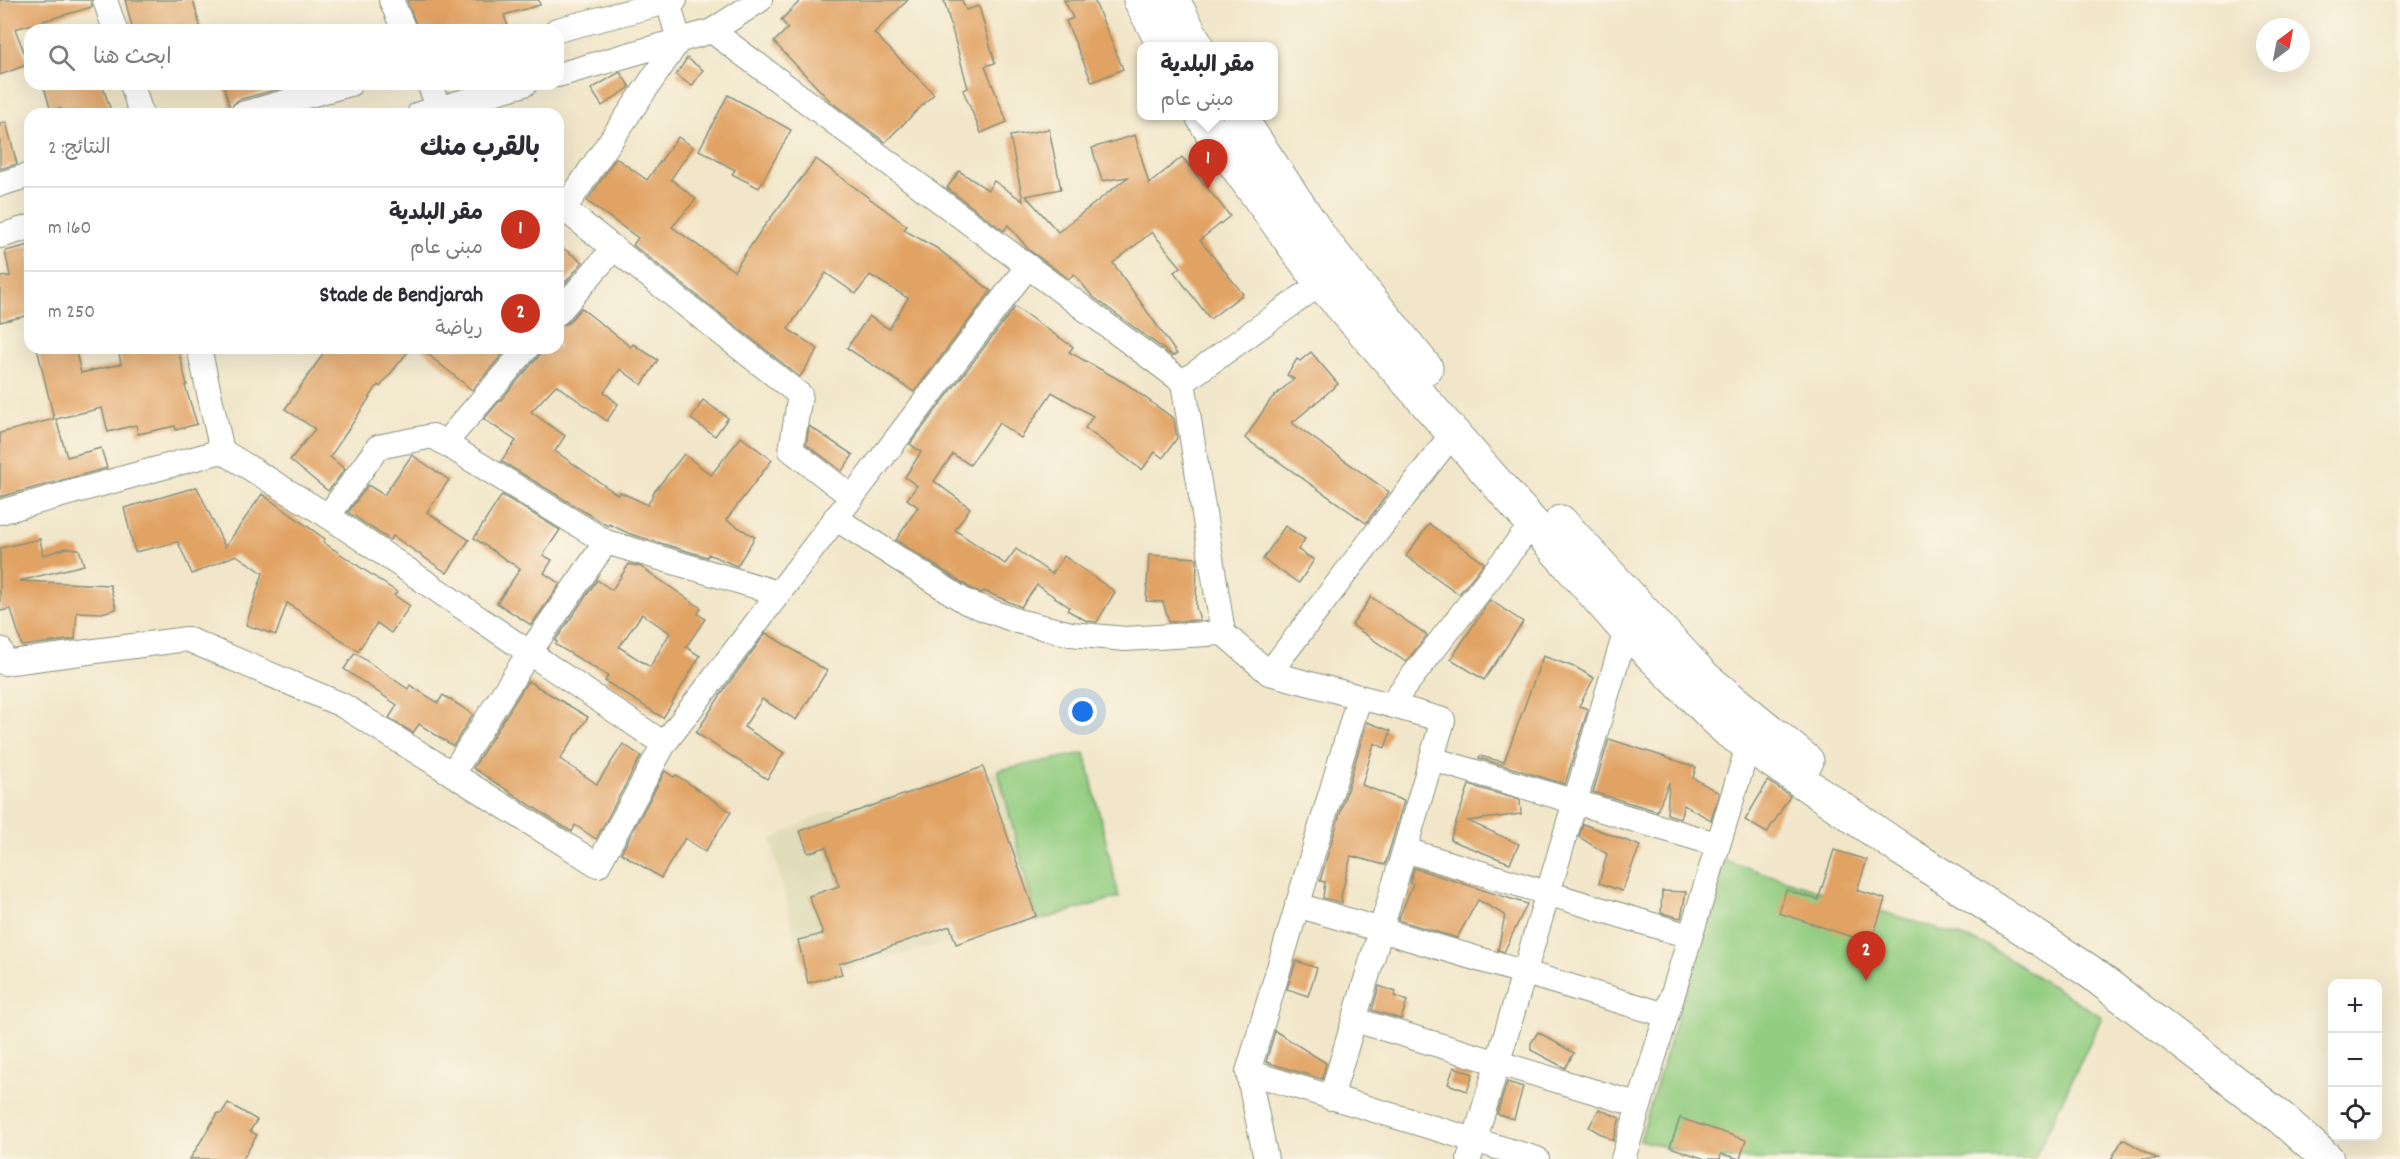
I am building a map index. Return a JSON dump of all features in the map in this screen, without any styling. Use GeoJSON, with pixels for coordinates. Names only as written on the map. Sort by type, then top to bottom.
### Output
{"type":"FeatureCollection","features":[{"type":"Feature","properties":{"kind":"main road"},"geometry":{"type":"LineString","coordinates":[[1140,0],[1162,42]]}},
{"type":"Feature","properties":{"kind":"main road"},"geometry":{"type":"LineString","coordinates":[[1173,0],[1195,42]]}},
{"type":"Feature","properties":{"kind":"main road"},"geometry":{"type":"LineString","coordinates":[[1204,120],[1321,283],[1626,630],[1728,731],[2089,971],[2281,1118],[2326,1159]]}},
{"type":"Feature","properties":{"kind":"main road"},"geometry":{"type":"LineString","coordinates":[[1242,120],[1322,240],[1404,344],[1635,604],[1704,677],[1750,717],[1815,767],[2001,890],[2036,919],[2089,971]]}},
{"type":"Feature","properties":{"kind":"street"},"geometry":{"type":"LineString","coordinates":[[105,0],[113,24]]}},
{"type":"Feature","properties":{"kind":"street"},"geometry":{"type":"LineString","coordinates":[[391,0],[401,24]]}},
{"type":"Feature","properties":{"kind":"street"},"geometry":{"type":"LineString","coordinates":[[564,73],[712,31],[760,0]]}},
{"type":"Feature","properties":{"kind":"street"},"geometry":{"type":"LineString","coordinates":[[564,28],[672,1],[679,40],[564,202]]}},
{"type":"Feature","properties":{"kind":"street"},"geometry":{"type":"LineString","coordinates":[[712,31],[1183,382],[1223,633],[1269,673],[1443,720],[1332,1098]]}},
{"type":"Feature","properties":{"kind":"street"},"geometry":{"type":"LineString","coordinates":[[134,90],[139,108]]}},
{"type":"Feature","properties":{"kind":"street"},"geometry":{"type":"LineString","coordinates":[[264,108],[328,90]]}},
{"type":"Feature","properties":{"kind":"street"},"geometry":{"type":"LineString","coordinates":[[430,90],[434,108]]}},
{"type":"Feature","properties":{"kind":"street"},"geometry":{"type":"LineString","coordinates":[[448,108],[506,90]]}},
{"type":"Feature","properties":{"kind":"street"},"geometry":{"type":"LineString","coordinates":[[0,184],[24,177]]}},
{"type":"Feature","properties":{"kind":"street"},"geometry":{"type":"LineString","coordinates":[[564,208],[800,395],[791,450],[852,497]]}},
{"type":"Feature","properties":{"kind":"street"},"geometry":{"type":"LineString","coordinates":[[0,236],[24,229]]}},
{"type":"Feature","properties":{"kind":"street"},"geometry":{"type":"LineString","coordinates":[[564,306],[614,248]]}},
{"type":"Feature","properties":{"kind":"street"},"geometry":{"type":"LineString","coordinates":[[0,649],[4,663],[187,639],[342,705],[598,865],[606,846],[664,744],[1028,266]]}},
{"type":"Feature","properties":{"kind":"street"},"geometry":{"type":"LineString","coordinates":[[1183,382],[1321,283]]}},
{"type":"Feature","properties":{"kind":"street"},"geometry":{"type":"LineString","coordinates":[[200,354],[222,451],[328,516],[664,744]]}},
{"type":"Feature","properties":{"kind":"street"},"geometry":{"type":"LineString","coordinates":[[445,443],[522,354]]}},
{"type":"Feature","properties":{"kind":"street"},"geometry":{"type":"LineString","coordinates":[[1269,673],[1453,433]]}},
{"type":"Feature","properties":{"kind":"street"},"geometry":{"type":"LineString","coordinates":[[328,516],[378,447],[433,436],[606,542],[778,593]]}},
{"type":"Feature","properties":{"kind":"street"},"geometry":{"type":"LineString","coordinates":[[0,512],[222,451]]}},
{"type":"Feature","properties":{"kind":"street"},"geometry":{"type":"LineString","coordinates":[[835,518],[966,602],[1017,621],[1071,634],[1125,639],[1223,633]]}},
{"type":"Feature","properties":{"kind":"street"},"geometry":{"type":"LineString","coordinates":[[1390,705],[1533,523]]}},
{"type":"Feature","properties":{"kind":"street"},"geometry":{"type":"LineString","coordinates":[[452,774],[529,653],[606,542]]}},
{"type":"Feature","properties":{"kind":"street"},"geometry":{"type":"LineString","coordinates":[[1471,1150],[1626,630]]}},
{"type":"Feature","properties":{"kind":"street"},"geometry":{"type":"LineString","coordinates":[[1266,1159],[1248,1072],[1359,698]]}},
{"type":"Feature","properties":{"kind":"street"},"geometry":{"type":"LineString","coordinates":[[1623,1159],[1716,844],[1748,746]]}},
{"type":"Feature","properties":{"kind":"street"},"geometry":{"type":"LineString","coordinates":[[1432,759],[1716,844]]}},
{"type":"Feature","properties":{"kind":"street"},"geometry":{"type":"LineString","coordinates":[[1405,850],[1689,936]]}},
{"type":"Feature","properties":{"kind":"street"},"geometry":{"type":"LineString","coordinates":[[1297,905],[1666,1015]]}},
{"type":"Feature","properties":{"kind":"street"},"geometry":{"type":"LineString","coordinates":[[1354,1020],[1639,1105]]}},
{"type":"Feature","properties":{"kind":"street"},"geometry":{"type":"LineString","coordinates":[[1248,1072],[1332,1098],[1471,1150],[1537,1159]]}},
{"type":"Feature","properties":{"kind":"shaded area"},"geometry":{"type":"Polygon","coordinates":[[[998,770],[1037,921],[805,978],[771,840],[823,813],[998,770]]]}},
{"type":"Feature","properties":{"kind":"green space"},"geometry":{"type":"Polygon","coordinates":[[[1085,753],[1119,897],[1037,921],[998,770],[1085,753]]]}},
{"type":"Feature","properties":{"kind":"green space"},"geometry":{"type":"Polygon","coordinates":[[[1724,860],[1986,945],[2102,1017],[2034,1159],[1709,1159],[1640,1140],[1724,860]]]}},
{"type":"Feature","properties":{"kind":"building"},"geometry":{"type":"Polygon","coordinates":[[[0,0],[91,0],[92,7],[32,24],[24,24],[24,26],[15,29],[24,52],[24,66],[0,75],[0,0]]]}},
{"type":"Feature","properties":{"kind":"building"},"geometry":{"type":"Polygon","coordinates":[[[125,0],[193,0],[199,24],[131,24],[125,0]]]}},
{"type":"Feature","properties":{"kind":"building"},"geometry":{"type":"Polygon","coordinates":[[[407,0],[539,0],[540,5],[504,15],[507,24],[416,24],[407,0]]]}},
{"type":"Feature","properties":{"kind":"building"},"geometry":{"type":"Polygon","coordinates":[[[801,0],[908,0],[874,33],[934,94],[885,142],[831,102],[774,42],[788,28],[781,20],[801,0]]]}},
{"type":"Feature","properties":{"kind":"building"},"geometry":{"type":"Polygon","coordinates":[[[944,0],[962,0],[966,10],[979,6],[995,63],[985,66],[1007,122],[981,133],[963,90],[968,88],[944,0]]]}},
{"type":"Feature","properties":{"kind":"building"},"geometry":{"type":"Polygon","coordinates":[[[1064,0],[1094,0],[1123,69],[1092,82],[1066,21],[1073,18],[1064,0]]]}},
{"type":"Feature","properties":{"kind":"building"},"geometry":{"type":"Polygon","coordinates":[[[687,58],[703,70],[692,86],[676,75],[687,58]]]}},
{"type":"Feature","properties":{"kind":"building"},"geometry":{"type":"Polygon","coordinates":[[[620,72],[630,87],[602,106],[591,89],[620,72]]]}},
{"type":"Feature","properties":{"kind":"building"},"geometry":{"type":"Polygon","coordinates":[[[45,90],[104,90],[110,108],[60,108],[50,108],[45,90]]]}},
{"type":"Feature","properties":{"kind":"building"},"geometry":{"type":"Polygon","coordinates":[[[225,90],[275,90],[238,100],[230,108],[225,90]]]}},
{"type":"Feature","properties":{"kind":"building"},"geometry":{"type":"Polygon","coordinates":[[[728,95],[791,130],[759,188],[732,174],[735,170],[699,150],[728,95]]]}},
{"type":"Feature","properties":{"kind":"building"},"geometry":{"type":"Polygon","coordinates":[[[6,122],[17,164],[0,169],[0,123],[6,122]]]}},
{"type":"Feature","properties":{"kind":"building"},"geometry":{"type":"Polygon","coordinates":[[[1049,129],[1061,189],[1026,196],[1058,232],[1128,177],[1102,181],[1092,148],[1135,135],[1149,184],[1182,157],[1230,216],[1200,240],[1243,294],[1210,319],[1174,272],[1181,267],[1152,232],[1113,263],[1177,354],[1173,356],[1092,296],[1074,274],[1069,279],[1029,250],[1008,225],[1004,231],[947,188],[959,171],[988,190],[994,181],[1023,201],[1010,136],[1049,129]]]}},
{"type":"Feature","properties":{"kind":"building"},"geometry":{"type":"Polygon","coordinates":[[[678,137],[693,147],[671,179],[696,199],[672,227],[734,271],[762,229],[816,159],[907,226],[904,230],[938,249],[991,291],[914,392],[847,348],[869,316],[889,329],[908,298],[870,275],[856,294],[826,273],[788,329],[818,349],[800,377],[633,245],[638,238],[587,201],[616,158],[647,180],[678,137]]]}},
{"type":"Feature","properties":{"kind":"building"},"geometry":{"type":"Polygon","coordinates":[[[24,246],[24,316],[0,322],[0,277],[10,276],[5,251],[24,246]]]}},
{"type":"Feature","properties":{"kind":"building"},"geometry":{"type":"Polygon","coordinates":[[[564,249],[583,262],[564,284],[564,249]]]}},
{"type":"Feature","properties":{"kind":"building"},"geometry":{"type":"Polygon","coordinates":[[[1015,307],[1073,347],[1069,352],[1125,383],[1174,419],[1177,438],[1163,458],[1155,452],[1142,470],[1085,428],[1093,416],[1052,392],[1021,438],[999,423],[970,465],[953,454],[934,481],[970,508],[955,530],[1005,564],[1016,549],[1052,574],[1064,556],[1115,592],[1097,622],[1087,621],[1067,610],[1069,607],[1037,585],[1021,607],[984,591],[982,593],[972,589],[896,540],[918,507],[907,499],[917,486],[905,477],[921,452],[910,444],[1015,307]]]}},
{"type":"Feature","properties":{"kind":"building"},"geometry":{"type":"Polygon","coordinates":[[[581,308],[631,347],[633,344],[658,360],[642,385],[620,369],[604,392],[618,404],[607,421],[556,385],[531,412],[565,436],[555,451],[618,495],[620,492],[648,505],[654,492],[684,454],[711,475],[741,437],[772,460],[726,520],[755,537],[737,566],[708,554],[707,557],[630,534],[609,524],[608,526],[501,461],[516,441],[484,419],[539,354],[564,354],[564,325],[581,308]]]}},
{"type":"Feature","properties":{"kind":"building"},"geometry":{"type":"Polygon","coordinates":[[[1311,352],[1338,384],[1292,423],[1389,492],[1366,523],[1245,438],[1271,399],[1294,379],[1287,375],[1297,359],[1300,361],[1311,352]]]}},
{"type":"Feature","properties":{"kind":"building"},"geometry":{"type":"Polygon","coordinates":[[[38,354],[76,354],[81,373],[121,364],[119,354],[179,354],[187,385],[185,386],[197,424],[176,430],[175,426],[138,434],[136,425],[108,432],[102,408],[56,419],[67,457],[101,448],[107,468],[0,497],[0,433],[54,419],[38,354]]]}},
{"type":"Feature","properties":{"kind":"building"},"geometry":{"type":"Polygon","coordinates":[[[323,354],[406,354],[380,387],[378,385],[330,457],[345,469],[328,491],[290,460],[315,429],[285,409],[323,354]]]}},
{"type":"Feature","properties":{"kind":"building"},"geometry":{"type":"Polygon","coordinates":[[[427,354],[503,354],[472,390],[427,354]]]}},
{"type":"Feature","properties":{"kind":"building"},"geometry":{"type":"Polygon","coordinates":[[[703,400],[728,418],[715,436],[691,419],[703,400]]]}},
{"type":"Feature","properties":{"kind":"building"},"geometry":{"type":"Polygon","coordinates":[[[809,426],[853,455],[842,471],[806,444],[809,426]]]}},
{"type":"Feature","properties":{"kind":"building"},"geometry":{"type":"Polygon","coordinates":[[[412,455],[449,480],[427,512],[469,540],[447,573],[393,536],[390,540],[348,512],[368,485],[384,495],[412,455]]]}},
{"type":"Feature","properties":{"kind":"building"},"geometry":{"type":"Polygon","coordinates":[[[197,487],[225,547],[262,494],[325,539],[323,542],[397,592],[394,595],[410,606],[391,633],[377,623],[358,651],[287,603],[276,635],[246,625],[263,573],[236,555],[192,574],[178,542],[135,552],[124,508],[197,487]]]}},
{"type":"Feature","properties":{"kind":"building"},"geometry":{"type":"Polygon","coordinates":[[[502,495],[560,530],[543,555],[552,560],[544,573],[560,584],[531,625],[497,603],[520,569],[474,538],[502,495]]]}},
{"type":"Feature","properties":{"kind":"building"},"geometry":{"type":"Polygon","coordinates":[[[1429,524],[1484,563],[1459,594],[1406,556],[1429,524]]]}},
{"type":"Feature","properties":{"kind":"building"},"geometry":{"type":"Polygon","coordinates":[[[1285,526],[1305,539],[1298,550],[1314,560],[1299,583],[1263,559],[1285,526]]]}},
{"type":"Feature","properties":{"kind":"building"},"geometry":{"type":"Polygon","coordinates":[[[40,539],[43,555],[67,548],[79,549],[84,565],[19,581],[110,585],[116,609],[102,613],[77,612],[75,639],[22,646],[11,609],[0,611],[0,548],[40,539]]]}},
{"type":"Feature","properties":{"kind":"building"},"geometry":{"type":"Polygon","coordinates":[[[1149,555],[1197,558],[1196,607],[1200,620],[1169,622],[1163,602],[1146,601],[1149,555]]]}},
{"type":"Feature","properties":{"kind":"building"},"geometry":{"type":"Polygon","coordinates":[[[629,564],[641,567],[701,608],[698,614],[705,619],[686,647],[700,656],[663,718],[605,681],[608,676],[556,645],[555,641],[597,580],[612,590],[629,564]],[[642,614],[619,647],[650,667],[670,633],[642,614]]]}},
{"type":"Feature","properties":{"kind":"building"},"geometry":{"type":"Polygon","coordinates":[[[1371,597],[1427,635],[1406,662],[1352,625],[1371,597]]]}},
{"type":"Feature","properties":{"kind":"building"},"geometry":{"type":"Polygon","coordinates":[[[1490,600],[1523,622],[1484,680],[1451,659],[1490,600]]]}},
{"type":"Feature","properties":{"kind":"building"},"geometry":{"type":"Polygon","coordinates":[[[766,633],[827,671],[796,720],[762,699],[744,727],[784,753],[767,779],[696,733],[725,688],[766,633]]]}},
{"type":"Feature","properties":{"kind":"building"},"geometry":{"type":"Polygon","coordinates":[[[355,653],[408,689],[410,685],[438,703],[443,695],[473,714],[453,746],[419,724],[413,733],[389,718],[397,705],[344,669],[355,653]]]}},
{"type":"Feature","properties":{"kind":"building"},"geometry":{"type":"Polygon","coordinates":[[[1543,656],[1577,668],[1594,678],[1579,706],[1588,709],[1565,784],[1479,758],[1480,756],[1504,762],[1543,656]]]}},
{"type":"Feature","properties":{"kind":"building"},"geometry":{"type":"Polygon","coordinates":[[[528,681],[588,717],[560,759],[597,784],[623,744],[641,756],[596,839],[575,825],[572,832],[473,768],[528,681]]]}},
{"type":"Feature","properties":{"kind":"building"},"geometry":{"type":"Polygon","coordinates":[[[1367,722],[1391,731],[1385,748],[1374,743],[1362,785],[1404,801],[1385,865],[1351,856],[1341,896],[1342,903],[1323,898],[1325,882],[1320,881],[1367,722]]]}},
{"type":"Feature","properties":{"kind":"building"},"geometry":{"type":"Polygon","coordinates":[[[1609,739],[1696,767],[1693,778],[1719,793],[1711,820],[1684,805],[1680,818],[1667,814],[1669,782],[1657,811],[1593,792],[1609,739]]]}},
{"type":"Feature","properties":{"kind":"building"},"geometry":{"type":"Polygon","coordinates":[[[983,767],[1036,916],[956,944],[950,926],[839,964],[842,974],[808,983],[798,940],[823,934],[809,896],[839,886],[826,847],[808,853],[800,831],[983,767]]]}},
{"type":"Feature","properties":{"kind":"building"},"geometry":{"type":"Polygon","coordinates":[[[665,771],[674,777],[676,775],[731,812],[705,852],[685,838],[661,878],[621,853],[665,771]]]}},
{"type":"Feature","properties":{"kind":"building"},"geometry":{"type":"Polygon","coordinates":[[[1768,781],[1790,796],[1767,833],[1745,820],[1768,781]]]}},
{"type":"Feature","properties":{"kind":"building"},"geometry":{"type":"Polygon","coordinates":[[[1469,785],[1520,800],[1521,814],[1468,821],[1519,844],[1510,863],[1450,840],[1469,785]]]}},
{"type":"Feature","properties":{"kind":"building"},"geometry":{"type":"Polygon","coordinates":[[[1583,824],[1640,846],[1622,891],[1599,883],[1607,854],[1579,837],[1583,824]]]}},
{"type":"Feature","properties":{"kind":"building"},"geometry":{"type":"Polygon","coordinates":[[[1834,850],[1867,860],[1857,890],[1885,899],[1871,943],[1779,913],[1786,890],[1818,900],[1834,850]]]}},
{"type":"Feature","properties":{"kind":"building"},"geometry":{"type":"Polygon","coordinates":[[[1414,868],[1527,904],[1504,952],[1498,950],[1505,915],[1478,900],[1457,938],[1398,920],[1413,884],[1410,883],[1414,868]]]}},
{"type":"Feature","properties":{"kind":"building"},"geometry":{"type":"Polygon","coordinates":[[[1662,891],[1686,892],[1681,918],[1661,913],[1662,891]]]}},
{"type":"Feature","properties":{"kind":"building"},"geometry":{"type":"Polygon","coordinates":[[[1296,961],[1317,968],[1308,996],[1287,989],[1296,961]]]}},
{"type":"Feature","properties":{"kind":"building"},"geometry":{"type":"Polygon","coordinates":[[[1379,986],[1396,992],[1394,996],[1407,1001],[1401,1019],[1372,1010],[1379,986]]]}},
{"type":"Feature","properties":{"kind":"building"},"geometry":{"type":"Polygon","coordinates":[[[1275,1031],[1326,1063],[1322,1079],[1266,1062],[1275,1031]]]}},
{"type":"Feature","properties":{"kind":"building"},"geometry":{"type":"Polygon","coordinates":[[[1538,1032],[1574,1053],[1565,1068],[1531,1050],[1531,1043],[1538,1032]]]}},
{"type":"Feature","properties":{"kind":"building"},"geometry":{"type":"Polygon","coordinates":[[[1454,1067],[1473,1074],[1467,1091],[1448,1084],[1454,1067]]]}},
{"type":"Feature","properties":{"kind":"building"},"geometry":{"type":"Polygon","coordinates":[[[1507,1082],[1523,1087],[1514,1119],[1497,1114],[1507,1082]]]}},
{"type":"Feature","properties":{"kind":"building"},"geometry":{"type":"Polygon","coordinates":[[[228,1103],[257,1120],[250,1131],[257,1135],[243,1159],[190,1159],[218,1113],[221,1114],[228,1103]]]}},
{"type":"Feature","properties":{"kind":"building"},"geometry":{"type":"Polygon","coordinates":[[[1599,1109],[1620,1118],[1613,1141],[1589,1127],[1599,1109]]]}},
{"type":"Feature","properties":{"kind":"building"},"geometry":{"type":"Polygon","coordinates":[[[1680,1118],[1746,1140],[1740,1159],[1721,1154],[1720,1159],[1705,1159],[1670,1147],[1680,1118]]]}},
{"type":"Feature","properties":{"kind":"building"},"geometry":{"type":"Polygon","coordinates":[[[2123,1139],[2158,1159],[2111,1159],[2123,1139]]]}},
{"type":"Feature","properties":{"kind":"place","name":"مقر البلدية"},"geometry":{"type":"Point","coordinates":[1208,189]}},
{"type":"Feature","properties":{"kind":"place","name":"Stade de Bendjarah"},"geometry":{"type":"Point","coordinates":[1866,981]}}]}
